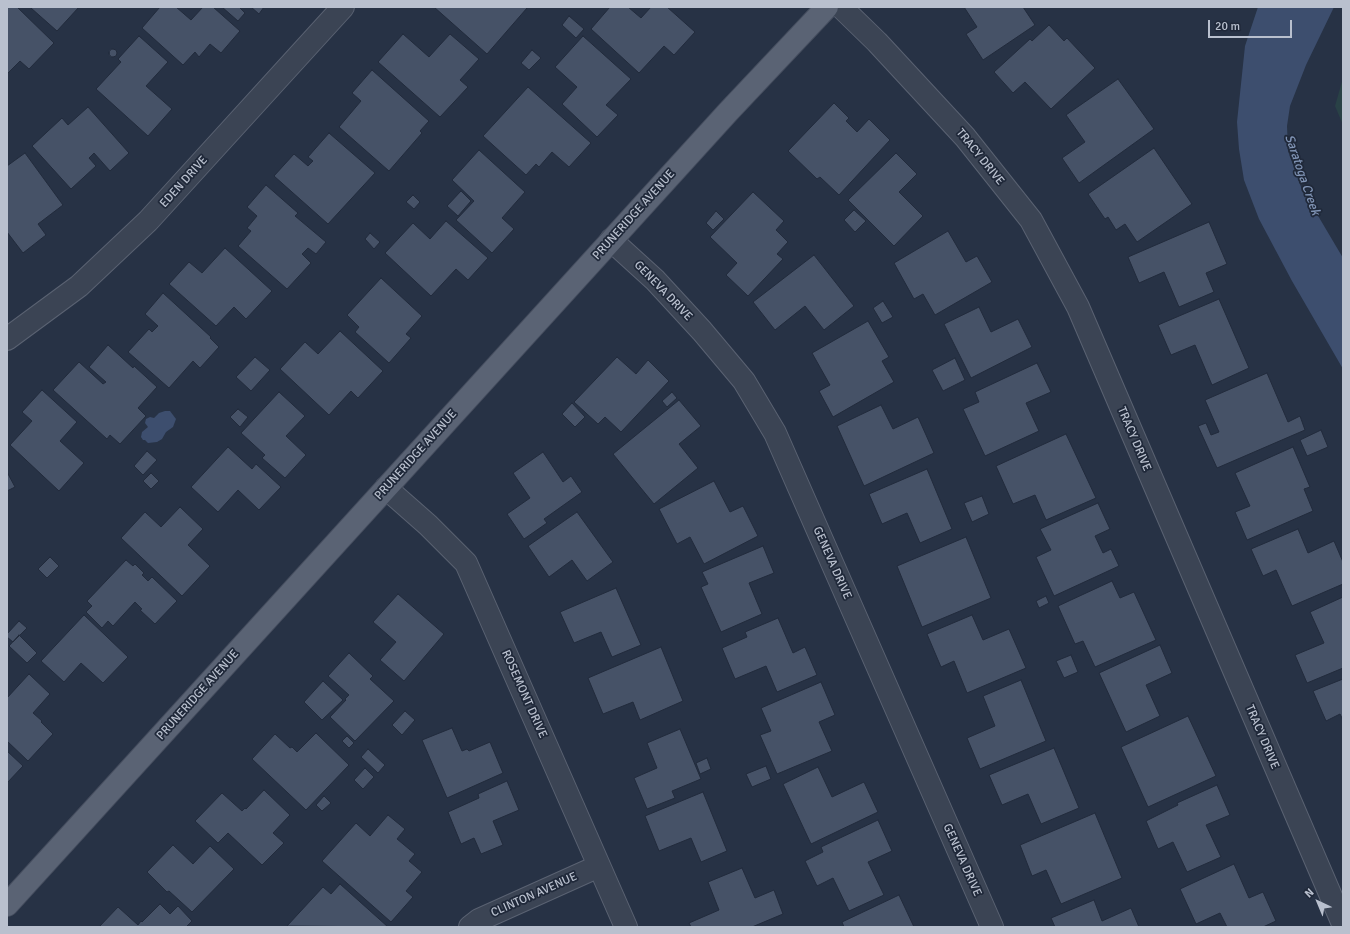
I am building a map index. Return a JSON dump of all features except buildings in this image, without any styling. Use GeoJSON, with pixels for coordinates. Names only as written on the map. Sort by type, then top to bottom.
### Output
{"type":"FeatureCollection","features":[{"type":"Feature","properties":{"kind":"main road","name":"PRUNERIDGE AVENUE"},"geometry":{"type":"LineString","coordinates":[[7,905],[611,240],[728,112],[827,7]]}},
{"type":"Feature","properties":{"kind":"street","name":"EDEN DRIVE"},"geometry":{"type":"LineString","coordinates":[[7,339],[79,286],[148,221],[343,7]]}},
{"type":"Feature","properties":{"kind":"street","name":"TRACY DRIVE"},"geometry":{"type":"LineString","coordinates":[[842,7],[877,42],[965,138],[1031,220],[1078,307],[1343,924]]}},
{"type":"Feature","properties":{"kind":"street","name":"GENEVA DRIVE"},"geometry":{"type":"LineString","coordinates":[[611,240],[655,280],[744,381],[775,433],[992,927]]}},
{"type":"Feature","properties":{"kind":"street","name":"ROSEMONT DRIVE"},"geometry":{"type":"LineString","coordinates":[[386,488],[428,524],[466,563],[626,927]]}},
{"type":"Feature","properties":{"kind":"street","name":"CLINTON AVENUE"},"geometry":{"type":"LineString","coordinates":[[470,927],[479,920],[599,866]]}},
{"type":"Feature","properties":{"kind":"green space"},"geometry":{"type":"Polygon","coordinates":[[[1343,78],[1343,125],[1335,106],[1343,78]]]}},
{"type":"Feature","properties":{"kind":"water"},"geometry":{"type":"Polygon","coordinates":[[[1258,7],[1334,7],[1306,65],[1290,106],[1287,126],[1288,151],[1301,187],[1343,258],[1343,369],[1292,281],[1259,219],[1244,180],[1239,149],[1237,122],[1245,46],[1258,7]]]}},
{"type":"Feature","properties":{"kind":"water"},"geometry":{"type":"Polygon","coordinates":[[[170,411],[176,419],[173,427],[166,432],[162,439],[157,442],[148,443],[143,440],[141,437],[142,432],[148,427],[145,423],[146,419],[150,417],[154,418],[159,413],[170,411]]]}},
{"type":"Feature","properties":{"kind":"water label","name":"Saratoga Creek"},"geometry":{"type":"Point","coordinates":[1302,175]}}]}
